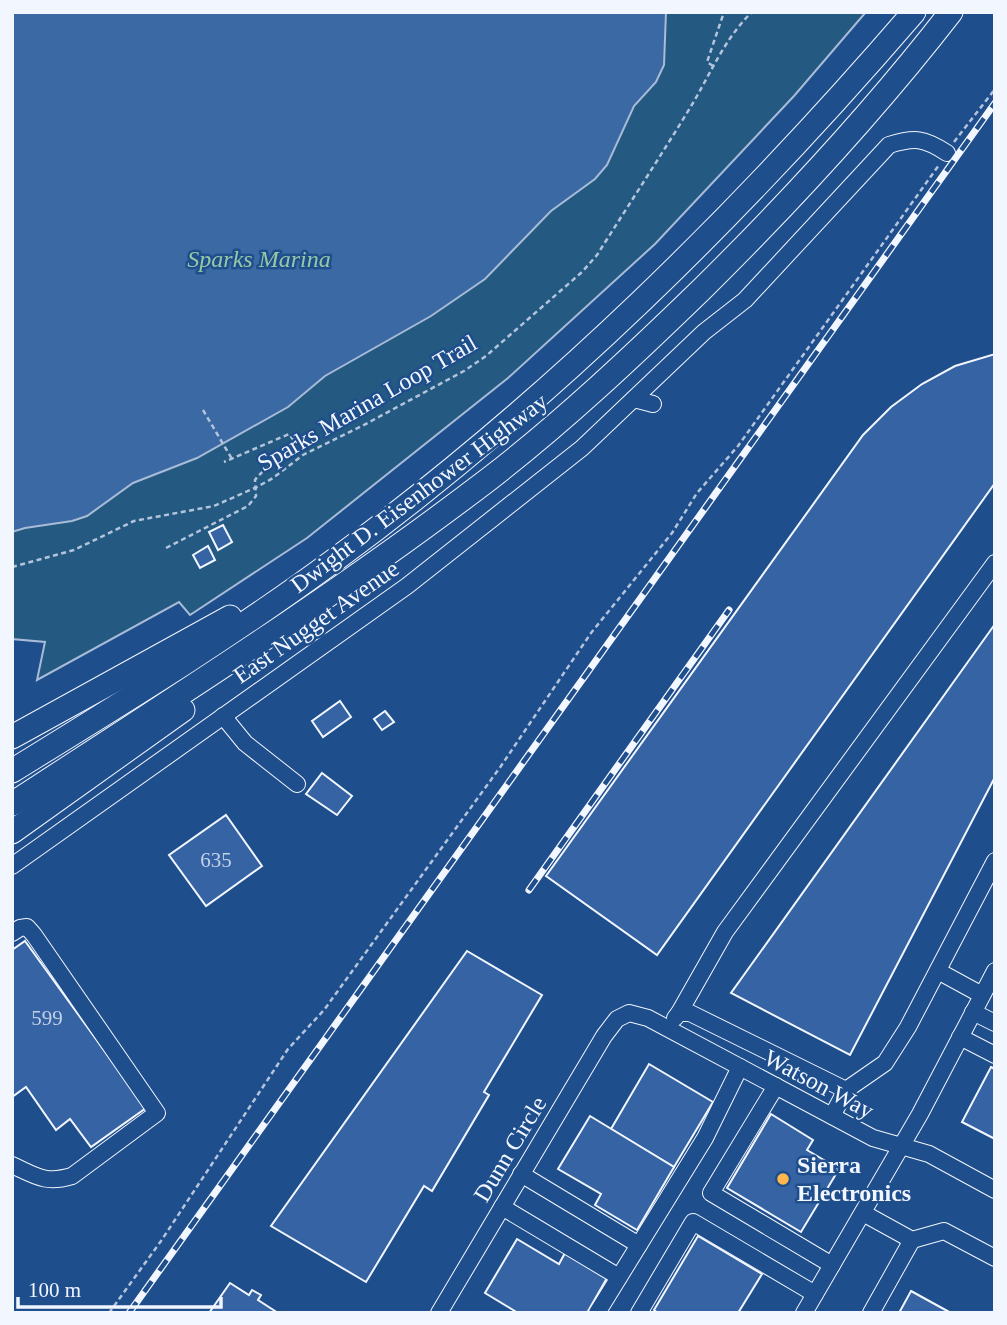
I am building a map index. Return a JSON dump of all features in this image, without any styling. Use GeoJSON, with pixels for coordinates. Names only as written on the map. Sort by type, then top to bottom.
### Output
{"type":"FeatureCollection","features":[{"type":"Feature","properties":{"kind":"highway","name":"Dwight D. Eisenhower Highway"},"geometry":{"type":"LineString","coordinates":[[12,771],[191,660],[336,559],[437,481],[550,387],[628,316],[790,152],[914,12]]}},
{"type":"Feature","properties":{"kind":"highway","name":"Dwight D. Eisenhower Highway"},"geometry":{"type":"LineString","coordinates":[[12,804],[242,655],[355,577],[490,478],[568,414],[650,340],[757,235],[817,172],[951,12]]}},
{"type":"Feature","properties":{"kind":"highway"},"geometry":{"type":"LineString","coordinates":[[12,832],[435,531],[490,478]]}},
{"type":"Feature","properties":{"kind":"highway"},"geometry":{"type":"LineString","coordinates":[[12,737],[218,624],[391,503],[437,481]]}},
{"type":"Feature","properties":{"kind":"street","name":"East Nugget Avenue"},"geometry":{"type":"LineString","coordinates":[[12,866],[407,586],[582,448],[704,332],[745,300],[889,145],[910,139],[930,142],[947,153]]}},
{"type":"Feature","properties":{"kind":"street"},"geometry":{"type":"LineString","coordinates":[[634,399],[653,404]]}},
{"type":"Feature","properties":{"kind":"street"},"geometry":{"type":"LineString","coordinates":[[667,1028],[679,1013],[725,932],[995,563]]}},
{"type":"Feature","properties":{"kind":"street"},"geometry":{"type":"LineString","coordinates":[[223,716],[245,743],[297,784]]}},
{"type":"Feature","properties":{"kind":"street"},"geometry":{"type":"LineString","coordinates":[[832,1116],[846,1090],[885,1063],[908,1027],[995,862]]}},
{"type":"Feature","properties":{"kind":"street"},"geometry":{"type":"LineString","coordinates":[[12,933],[20,928],[27,928],[34,935],[157,1113],[72,1176],[57,1181],[44,1180],[12,1165]]}},
{"type":"Feature","properties":{"kind":"street"},"geometry":{"type":"LineString","coordinates":[[937,971],[982,995]]}},
{"type":"Feature","properties":{"kind":"street"},"geometry":{"type":"LineString","coordinates":[[804,1313],[902,1146],[995,971]]}},
{"type":"Feature","properties":{"kind":"street"},"geometry":{"type":"LineString","coordinates":[[973,1012],[995,1023]]}},
{"type":"Feature","properties":{"kind":"street","name":"Watson Way"},"geometry":{"type":"LineString","coordinates":[[625,1014],[637,1013],[873,1138],[929,1154],[995,1190]]}},
{"type":"Feature","properties":{"kind":"street"},"geometry":{"type":"LineString","coordinates":[[679,1013],[690,1013],[846,1090]]}},
{"type":"Feature","properties":{"kind":"street","name":"Dunn Circle"},"geometry":{"type":"LineString","coordinates":[[439,1313],[604,1036],[625,1014]]}},
{"type":"Feature","properties":{"kind":"street"},"geometry":{"type":"LineString","coordinates":[[960,1037],[995,1055]]}},
{"type":"Feature","properties":{"kind":"street"},"geometry":{"type":"LineString","coordinates":[[597,1313],[705,1138],[740,1067]]}},
{"type":"Feature","properties":{"kind":"street"},"geometry":{"type":"LineString","coordinates":[[775,1086],[711,1193],[832,1265]]}},
{"type":"Feature","properties":{"kind":"street"},"geometry":{"type":"LineString","coordinates":[[521,1174],[639,1244]]}},
{"type":"Feature","properties":{"kind":"street"},"geometry":{"type":"LineString","coordinates":[[502,1207],[619,1278]]}},
{"type":"Feature","properties":{"kind":"street"},"geometry":{"type":"LineString","coordinates":[[863,1213],[912,1240],[944,1231],[995,1258]]}},
{"type":"Feature","properties":{"kind":"street"},"geometry":{"type":"LineString","coordinates":[[639,1313],[694,1222],[815,1294]]}},
{"type":"Feature","properties":{"kind":"street"},"geometry":{"type":"LineString","coordinates":[[871,1313],[912,1240]]}},
{"type":"Feature","properties":{"kind":"path"},"geometry":{"type":"LineString","coordinates":[[713,66],[707,62],[724,12]]}},
{"type":"Feature","properties":{"kind":"path","name":"Sparks Marina Loop Trail"},"geometry":{"type":"LineString","coordinates":[[12,567],[74,550],[134,521],[214,506],[257,487],[303,455],[464,371],[486,356],[582,272],[604,244],[692,105],[713,66],[740,24],[752,12]]}},
{"type":"Feature","properties":{"kind":"path"},"geometry":{"type":"LineString","coordinates":[[109,1313],[169,1229],[288,1049],[324,1010],[429,866],[591,633],[672,533],[697,493],[738,446],[995,89]]}},
{"type":"Feature","properties":{"kind":"path"},"geometry":{"type":"LineString","coordinates":[[203,410],[232,459]]}},
{"type":"Feature","properties":{"kind":"path"},"geometry":{"type":"LineString","coordinates":[[166,548],[248,506],[256,496],[255,480],[295,442],[289,434],[224,462]]}},
{"type":"Feature","properties":{"kind":"green space","name":"Sparks Marina"},"geometry":{"type":"Polygon","coordinates":[[[12,12],[866,12],[794,96],[655,244],[508,378],[307,538],[190,615],[179,602],[37,680],[45,642],[12,639],[12,12]]]}},
{"type":"Feature","properties":{"kind":"shaded area","name":"Sparks Marina"},"geometry":{"type":"Polygon","coordinates":[[[12,12],[666,12],[664,65],[656,82],[634,106],[607,165],[595,179],[551,211],[485,279],[431,316],[325,376],[288,407],[197,458],[133,483],[87,516],[12,532],[12,12]]]}},
{"type":"Feature","properties":{"kind":"building"},"geometry":{"type":"Polygon","coordinates":[[[995,354],[995,483],[657,955],[546,876],[863,435],[891,407],[922,384],[955,366],[995,354]]]}},
{"type":"Feature","properties":{"kind":"building"},"geometry":{"type":"Polygon","coordinates":[[[223,525],[232,542],[218,550],[209,532],[223,525]]]}},
{"type":"Feature","properties":{"kind":"building"},"geometry":{"type":"Polygon","coordinates":[[[208,546],[215,560],[200,568],[193,555],[208,546]]]}},
{"type":"Feature","properties":{"kind":"building"},"geometry":{"type":"Polygon","coordinates":[[[995,624],[995,777],[850,1055],[731,993],[995,624]]]}},
{"type":"Feature","properties":{"kind":"building"},"geometry":{"type":"Polygon","coordinates":[[[340,701],[351,717],[323,737],[312,721],[340,701]]]}},
{"type":"Feature","properties":{"kind":"building"},"geometry":{"type":"Polygon","coordinates":[[[385,711],[394,722],[382,730],[374,719],[385,711]]]}},
{"type":"Feature","properties":{"kind":"building"},"geometry":{"type":"Polygon","coordinates":[[[322,773],[352,796],[337,815],[306,794],[322,773]]]}},
{"type":"Feature","properties":{"kind":"building"},"geometry":{"type":"Polygon","coordinates":[[[226,815],[262,866],[206,906],[169,855],[226,815]]]}},
{"type":"Feature","properties":{"kind":"building"},"geometry":{"type":"Polygon","coordinates":[[[25,941],[146,1108],[91,1147],[70,1119],[56,1130],[26,1087],[12,1097],[12,950],[25,941]]]}},
{"type":"Feature","properties":{"kind":"building"},"geometry":{"type":"Polygon","coordinates":[[[467,951],[542,995],[484,1092],[489,1095],[432,1191],[424,1186],[366,1282],[271,1226],[467,951]]]}},
{"type":"Feature","properties":{"kind":"building"},"geometry":{"type":"Polygon","coordinates":[[[649,1064],[713,1102],[674,1167],[611,1129],[649,1064]]]}},
{"type":"Feature","properties":{"kind":"building"},"geometry":{"type":"Polygon","coordinates":[[[991,1067],[995,1069],[995,1139],[962,1122],[991,1067]]]}},
{"type":"Feature","properties":{"kind":"building","name":"Sierra Electronics"},"geometry":{"type":"Polygon","coordinates":[[[771,1114],[813,1140],[807,1150],[839,1169],[801,1232],[727,1188],[771,1114]]]}},
{"type":"Feature","properties":{"kind":"building"},"geometry":{"type":"Polygon","coordinates":[[[590,1116],[674,1167],[637,1230],[595,1205],[601,1194],[558,1169],[590,1116]]]}},
{"type":"Feature","properties":{"kind":"building"},"geometry":{"type":"Polygon","coordinates":[[[698,1236],[762,1274],[738,1313],[658,1313],[654,1310],[698,1236]]]}},
{"type":"Feature","properties":{"kind":"building"},"geometry":{"type":"Polygon","coordinates":[[[517,1239],[559,1264],[565,1253],[607,1278],[587,1313],[518,1313],[485,1293],[517,1239]]]}},
{"type":"Feature","properties":{"kind":"building"},"geometry":{"type":"Polygon","coordinates":[[[230,1283],[249,1295],[252,1290],[261,1295],[258,1300],[278,1313],[209,1313],[230,1283]]]}},
{"type":"Feature","properties":{"kind":"building"},"geometry":{"type":"Polygon","coordinates":[[[911,1291],[951,1313],[899,1313],[911,1291]]]}},
{"type":"Feature","properties":{"kind":"railway"},"geometry":{"type":"LineString","coordinates":[[129,1313],[995,103]]}},
{"type":"Feature","properties":{"kind":"railway"},"geometry":{"type":"LineString","coordinates":[[529,890],[729,610]]}},
{"type":"Feature","properties":{"kind":"place","name":"Sierra Electronics"},"geometry":{"type":"Point","coordinates":[783,1179]}}]}
